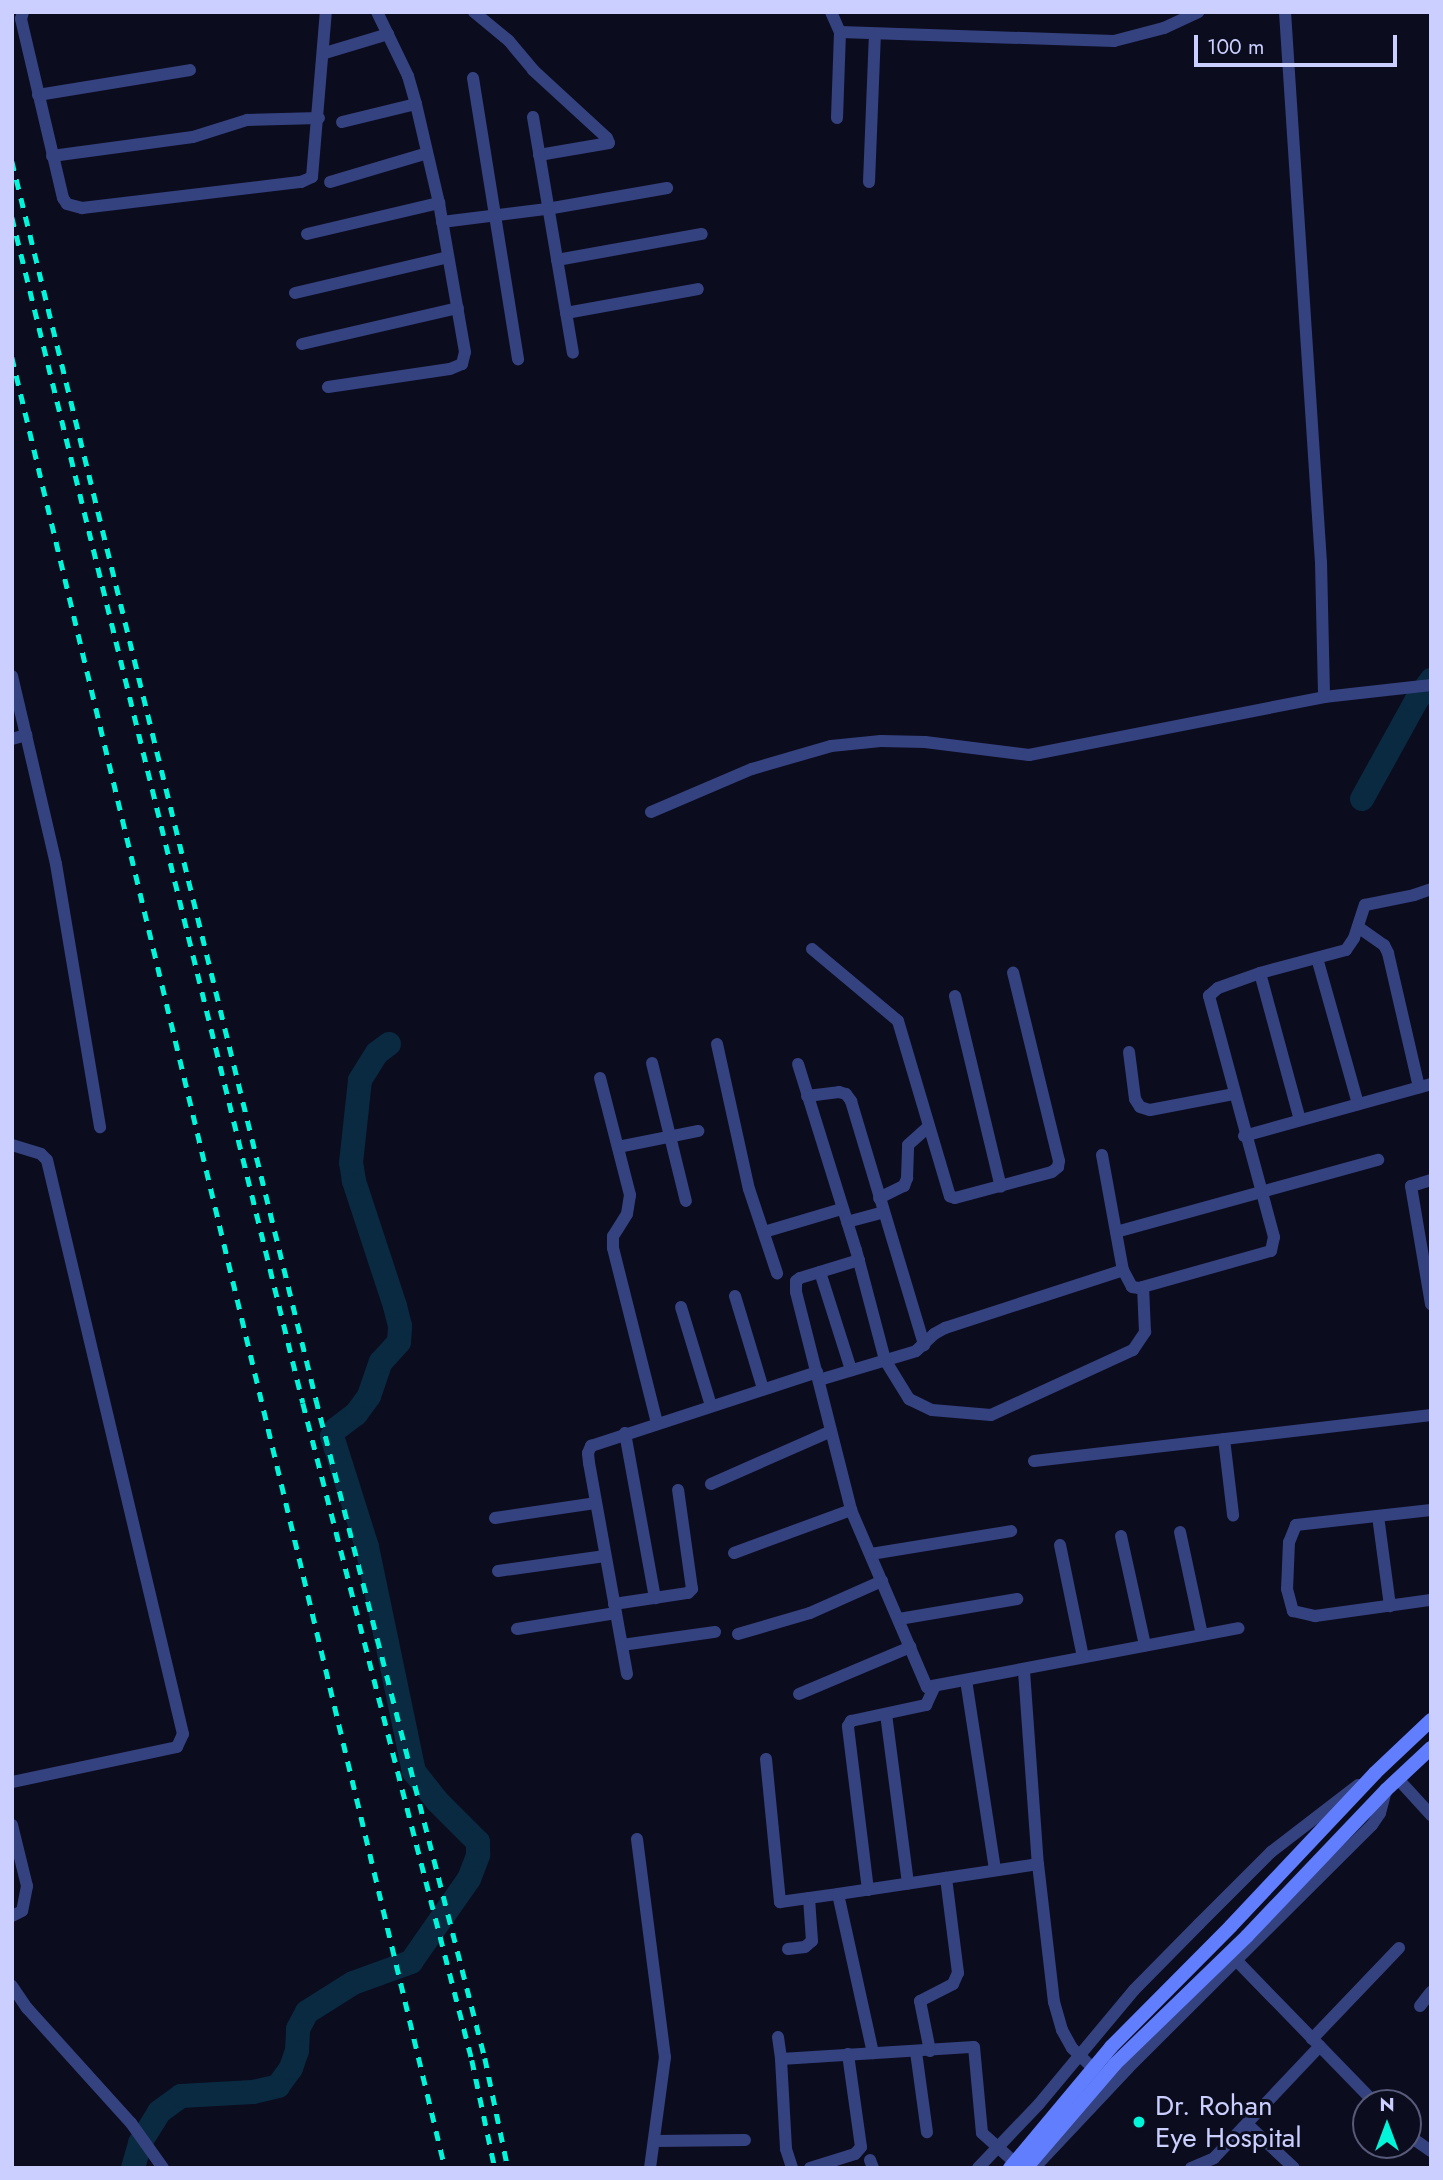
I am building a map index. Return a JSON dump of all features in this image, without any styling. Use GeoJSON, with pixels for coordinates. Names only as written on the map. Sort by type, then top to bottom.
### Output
{"type":"FeatureCollection","features":[{"type":"Feature","properties":{"kind":"main road"},"geometry":{"type":"LineString","coordinates":[[1010,2168],[1111,2047],[1231,1926],[1379,1770],[1431,1720]]}},
{"type":"Feature","properties":{"kind":"main road"},"geometry":{"type":"LineString","coordinates":[[1023,2168],[1115,2064],[1247,1936],[1393,1783],[1431,1748]]}},
{"type":"Feature","properties":{"kind":"main road"},"geometry":{"type":"LineString","coordinates":[[1379,1770],[1393,1783]]}},
{"type":"Feature","properties":{"kind":"main road"},"geometry":{"type":"LineString","coordinates":[[1322,1830],[1336,1843]]}},
{"type":"Feature","properties":{"kind":"street"},"geometry":{"type":"LineString","coordinates":[[23,12],[21,19],[63,198],[67,204],[82,208],[301,182],[312,177],[325,53],[326,12]]}},
{"type":"Feature","properties":{"kind":"street"},"geometry":{"type":"LineString","coordinates":[[328,387],[462,364],[464,352],[439,203],[416,104],[408,76],[377,12]]}},
{"type":"Feature","properties":{"kind":"street"},"geometry":{"type":"LineString","coordinates":[[474,12],[509,41],[533,70],[607,138],[608,143],[539,155]]}},
{"type":"Feature","properties":{"kind":"street"},"geometry":{"type":"LineString","coordinates":[[831,12],[839,32],[837,118]]}},
{"type":"Feature","properties":{"kind":"street"},"geometry":{"type":"LineString","coordinates":[[839,32],[1114,41],[1164,28],[1198,12]]}},
{"type":"Feature","properties":{"kind":"street"},"geometry":{"type":"LineString","coordinates":[[1285,12],[1322,574],[1324,697]]}},
{"type":"Feature","properties":{"kind":"street"},"geometry":{"type":"LineString","coordinates":[[325,53],[388,34]]}},
{"type":"Feature","properties":{"kind":"street"},"geometry":{"type":"LineString","coordinates":[[869,181],[875,35]]}},
{"type":"Feature","properties":{"kind":"street"},"geometry":{"type":"LineString","coordinates":[[38,94],[190,70]]}},
{"type":"Feature","properties":{"kind":"street"},"geometry":{"type":"LineString","coordinates":[[473,78],[518,359]]}},
{"type":"Feature","properties":{"kind":"street"},"geometry":{"type":"LineString","coordinates":[[342,122],[416,104]]}},
{"type":"Feature","properties":{"kind":"street"},"geometry":{"type":"LineString","coordinates":[[533,117],[573,353]]}},
{"type":"Feature","properties":{"kind":"street"},"geometry":{"type":"LineString","coordinates":[[52,156],[193,137],[247,120],[319,118]]}},
{"type":"Feature","properties":{"kind":"street"},"geometry":{"type":"LineString","coordinates":[[330,182],[427,153]]}},
{"type":"Feature","properties":{"kind":"street"},"geometry":{"type":"LineString","coordinates":[[442,222],[547,209],[667,188]]}},
{"type":"Feature","properties":{"kind":"street"},"geometry":{"type":"LineString","coordinates":[[307,234],[439,203]]}},
{"type":"Feature","properties":{"kind":"street"},"geometry":{"type":"LineString","coordinates":[[556,260],[702,234]]}},
{"type":"Feature","properties":{"kind":"street"},"geometry":{"type":"LineString","coordinates":[[296,293],[448,257]]}},
{"type":"Feature","properties":{"kind":"street"},"geometry":{"type":"LineString","coordinates":[[566,313],[698,289]]}},
{"type":"Feature","properties":{"kind":"street"},"geometry":{"type":"LineString","coordinates":[[302,344],[458,308]]}},
{"type":"Feature","properties":{"kind":"street"},"geometry":{"type":"LineString","coordinates":[[12,676],[56,864],[100,1126]]}},
{"type":"Feature","properties":{"kind":"street"},"geometry":{"type":"LineString","coordinates":[[651,812],[752,769],[831,746],[881,741],[925,742],[1030,755],[1324,697],[1425,686]]}},
{"type":"Feature","properties":{"kind":"street"},"geometry":{"type":"LineString","coordinates":[[12,739],[26,735]]}},
{"type":"Feature","properties":{"kind":"street"},"geometry":{"type":"LineString","coordinates":[[1102,1155],[1123,1270],[1132,1287],[1143,1287],[1271,1251],[1274,1237],[1244,1136],[1209,996],[1218,988],[1260,973],[1346,950],[1358,927],[1365,905],[1431,889]]}},
{"type":"Feature","properties":{"kind":"street"},"geometry":{"type":"LineString","coordinates":[[1244,1136],[1425,1086],[1388,953],[1384,945],[1358,927]]}},
{"type":"Feature","properties":{"kind":"street"},"geometry":{"type":"LineString","coordinates":[[812,949],[898,1021],[950,1196],[962,1198],[1052,1172],[1059,1161],[1013,973]]}},
{"type":"Feature","properties":{"kind":"street"},"geometry":{"type":"LineString","coordinates":[[1317,958],[1358,1104]]}},
{"type":"Feature","properties":{"kind":"street"},"geometry":{"type":"LineString","coordinates":[[1260,973],[1300,1120]]}},
{"type":"Feature","properties":{"kind":"street"},"geometry":{"type":"LineString","coordinates":[[956,996],[1001,1187]]}},
{"type":"Feature","properties":{"kind":"street"},"geometry":{"type":"LineString","coordinates":[[717,1044],[749,1189],[777,1273]]}},
{"type":"Feature","properties":{"kind":"street"},"geometry":{"type":"LineString","coordinates":[[1129,1052],[1135,1099],[1140,1107],[1150,1110],[1234,1094]]}},
{"type":"Feature","properties":{"kind":"street"},"geometry":{"type":"LineString","coordinates":[[652,1063],[686,1201]]}},
{"type":"Feature","properties":{"kind":"street"},"geometry":{"type":"LineString","coordinates":[[798,1064],[859,1260],[885,1360],[909,1399],[932,1410],[991,1415],[1133,1350],[1145,1332],[1143,1287]]}},
{"type":"Feature","properties":{"kind":"street"},"geometry":{"type":"LineString","coordinates":[[600,1078],[630,1195],[627,1213],[613,1236],[613,1248],[657,1423]]}},
{"type":"Feature","properties":{"kind":"street"},"geometry":{"type":"LineString","coordinates":[[807,1096],[846,1094],[923,1345]]}},
{"type":"Feature","properties":{"kind":"street"},"geometry":{"type":"LineString","coordinates":[[879,1198],[904,1186],[907,1178],[908,1145],[928,1126]]}},
{"type":"Feature","properties":{"kind":"street"},"geometry":{"type":"LineString","coordinates":[[618,1147],[698,1131]]}},
{"type":"Feature","properties":{"kind":"street"},"geometry":{"type":"LineString","coordinates":[[12,1145],[47,1160],[183,1734],[177,1747],[12,1782]]}},
{"type":"Feature","properties":{"kind":"street"},"geometry":{"type":"LineString","coordinates":[[1116,1232],[1378,1160]]}},
{"type":"Feature","properties":{"kind":"street"},"geometry":{"type":"LineString","coordinates":[[1431,1181],[1411,1186],[1431,1304]]}},
{"type":"Feature","properties":{"kind":"street"},"geometry":{"type":"LineString","coordinates":[[764,1232],[841,1209]]}},
{"type":"Feature","properties":{"kind":"street"},"geometry":{"type":"LineString","coordinates":[[846,1222],[884,1212]]}},
{"type":"Feature","properties":{"kind":"street"},"geometry":{"type":"LineString","coordinates":[[859,1260],[800,1278],[796,1286],[851,1510],[927,1688],[1238,1628]]}},
{"type":"Feature","properties":{"kind":"street"},"geometry":{"type":"LineString","coordinates":[[627,1674],[595,1503],[588,1453],[591,1446],[601,1440],[763,1389],[851,1370],[916,1351],[934,1334],[945,1328],[1123,1270]]}},
{"type":"Feature","properties":{"kind":"street"},"geometry":{"type":"LineString","coordinates":[[820,1272],[851,1370]]}},
{"type":"Feature","properties":{"kind":"street"},"geometry":{"type":"LineString","coordinates":[[735,1296],[763,1389]]}},
{"type":"Feature","properties":{"kind":"street"},"geometry":{"type":"LineString","coordinates":[[681,1307],[710,1406]]}},
{"type":"Feature","properties":{"kind":"street"},"geometry":{"type":"LineString","coordinates":[[1034,1461],[1431,1415]]}},
{"type":"Feature","properties":{"kind":"street"},"geometry":{"type":"LineString","coordinates":[[711,1484],[831,1431]]}},
{"type":"Feature","properties":{"kind":"street"},"geometry":{"type":"LineString","coordinates":[[625,1433],[655,1598]]}},
{"type":"Feature","properties":{"kind":"street"},"geometry":{"type":"LineString","coordinates":[[1224,1439],[1233,1515]]}},
{"type":"Feature","properties":{"kind":"street"},"geometry":{"type":"LineString","coordinates":[[517,1629],[688,1593],[692,1589],[677,1490]]}},
{"type":"Feature","properties":{"kind":"street"},"geometry":{"type":"LineString","coordinates":[[495,1518],[595,1503]]}},
{"type":"Feature","properties":{"kind":"street"},"geometry":{"type":"LineString","coordinates":[[734,1553],[851,1510]]}},
{"type":"Feature","properties":{"kind":"street"},"geometry":{"type":"LineString","coordinates":[[1431,1510],[1296,1525],[1289,1542],[1287,1589],[1293,1611],[1315,1616],[1431,1600]]}},
{"type":"Feature","properties":{"kind":"street"},"geometry":{"type":"LineString","coordinates":[[1378,1516],[1390,1606]]}},
{"type":"Feature","properties":{"kind":"street"},"geometry":{"type":"LineString","coordinates":[[871,1554],[1011,1531]]}},
{"type":"Feature","properties":{"kind":"street"},"geometry":{"type":"LineString","coordinates":[[1180,1532],[1202,1635]]}},
{"type":"Feature","properties":{"kind":"street"},"geometry":{"type":"LineString","coordinates":[[1122,1536],[1145,1645]]}},
{"type":"Feature","properties":{"kind":"street"},"geometry":{"type":"LineString","coordinates":[[1060,1545],[1083,1657]]}},
{"type":"Feature","properties":{"kind":"street"},"geometry":{"type":"LineString","coordinates":[[498,1571],[605,1556]]}},
{"type":"Feature","properties":{"kind":"street"},"geometry":{"type":"LineString","coordinates":[[738,1634],[810,1613],[883,1581]]}},
{"type":"Feature","properties":{"kind":"street"},"geometry":{"type":"LineString","coordinates":[[899,1619],[1017,1599]]}},
{"type":"Feature","properties":{"kind":"street"},"geometry":{"type":"LineString","coordinates":[[622,1645],[715,1632]]}},
{"type":"Feature","properties":{"kind":"street"},"geometry":{"type":"LineString","coordinates":[[799,1694],[910,1647]]}},
{"type":"Feature","properties":{"kind":"street"},"geometry":{"type":"LineString","coordinates":[[1024,1671],[1038,1864],[1054,2002],[1062,2030],[1077,2055],[1112,2084]]}},
{"type":"Feature","properties":{"kind":"street"},"geometry":{"type":"LineString","coordinates":[[966,1680],[995,1870]]}},
{"type":"Feature","properties":{"kind":"street"},"geometry":{"type":"LineString","coordinates":[[868,1890],[848,1726],[851,1721],[926,1705],[930,1702],[934,1686]]}},
{"type":"Feature","properties":{"kind":"street"},"geometry":{"type":"LineString","coordinates":[[886,1714],[908,1884]]}},
{"type":"Feature","properties":{"kind":"street"},"geometry":{"type":"LineString","coordinates":[[766,1759],[780,1902],[1038,1864]]}},
{"type":"Feature","properties":{"kind":"street"},"geometry":{"type":"LineString","coordinates":[[978,2168],[1134,1990],[1271,1852],[1379,1770]]}},
{"type":"Feature","properties":{"kind":"street"},"geometry":{"type":"LineString","coordinates":[[1035,2168],[1112,2084],[1371,1825],[1380,1813],[1393,1783],[1431,1815]]}},
{"type":"Feature","properties":{"kind":"street"},"geometry":{"type":"LineString","coordinates":[[12,1825],[27,1895],[22,1911],[12,1916]]}},
{"type":"Feature","properties":{"kind":"street"},"geometry":{"type":"LineString","coordinates":[[637,1839],[665,2057],[650,2168]]}},
{"type":"Feature","properties":{"kind":"street"},"geometry":{"type":"LineString","coordinates":[[930,2050],[920,2001],[953,1984],[958,1973],[946,1878]]}},
{"type":"Feature","properties":{"kind":"street"},"geometry":{"type":"LineString","coordinates":[[838,1894],[873,2053]]}},
{"type":"Feature","properties":{"kind":"street"},"geometry":{"type":"LineString","coordinates":[[788,1949],[805,1947],[813,1941],[810,1898]]}},
{"type":"Feature","properties":{"kind":"street"},"geometry":{"type":"LineString","coordinates":[[1191,2168],[1214,2164],[1399,1948]]}},
{"type":"Feature","properties":{"kind":"street"},"geometry":{"type":"LineString","coordinates":[[1235,1959],[1361,2089]]}},
{"type":"Feature","properties":{"kind":"street"},"geometry":{"type":"LineString","coordinates":[[12,1986],[27,2007],[131,2123],[163,2168]]}},
{"type":"Feature","properties":{"kind":"street"},"geometry":{"type":"LineString","coordinates":[[1420,2006],[1431,1992]]}},
{"type":"Feature","properties":{"kind":"street"},"geometry":{"type":"LineString","coordinates":[[778,2037],[786,2149],[792,2168]]}},
{"type":"Feature","properties":{"kind":"street"},"geometry":{"type":"LineString","coordinates":[[781,2059],[974,2047],[982,2133],[1023,2168]]}},
{"type":"Feature","properties":{"kind":"street"},"geometry":{"type":"LineString","coordinates":[[916,2052],[927,2132]]}},
{"type":"Feature","properties":{"kind":"street"},"geometry":{"type":"LineString","coordinates":[[810,2168],[829,2165],[855,2154],[861,2147],[848,2054]]}},
{"type":"Feature","properties":{"kind":"street"},"geometry":{"type":"LineString","coordinates":[[1247,2124],[1294,2168]]}},
{"type":"Feature","properties":{"kind":"street"},"geometry":{"type":"LineString","coordinates":[[654,2141],[745,2140]]}},
{"type":"Feature","properties":{"kind":"waterway"},"geometry":{"type":"LineString","coordinates":[[1362,799],[1416,701],[1431,680]]}},
{"type":"Feature","properties":{"kind":"waterway"},"geometry":{"type":"LineString","coordinates":[[133,2168],[140,2143],[159,2112],[181,2096],[253,2092],[278,2086],[291,2068],[297,2051],[298,2029],[307,2012],[353,1983],[411,1962],[469,1879],[478,1855],[478,1842],[437,1801],[414,1772],[367,1547],[332,1436],[336,1429],[356,1414],[369,1396],[381,1362],[399,1342],[400,1326],[395,1306],[354,1181],[351,1163],[360,1080],[377,1053],[389,1044]]}},
{"type":"Feature","properties":{"kind":"railway"},"geometry":{"type":"LineString","coordinates":[[12,161],[316,1399],[485,2058],[508,2168]]}},
{"type":"Feature","properties":{"kind":"railway"},"geometry":{"type":"LineString","coordinates":[[12,217],[303,1403],[472,2060],[495,2168]]}},
{"type":"Feature","properties":{"kind":"railway"},"geometry":{"type":"LineString","coordinates":[[12,357],[445,2168]]}},
{"type":"Feature","properties":{"kind":"place","name":"Dr. Rohan Eye Hospital"},"geometry":{"type":"Point","coordinates":[1139,2122]}}]}
